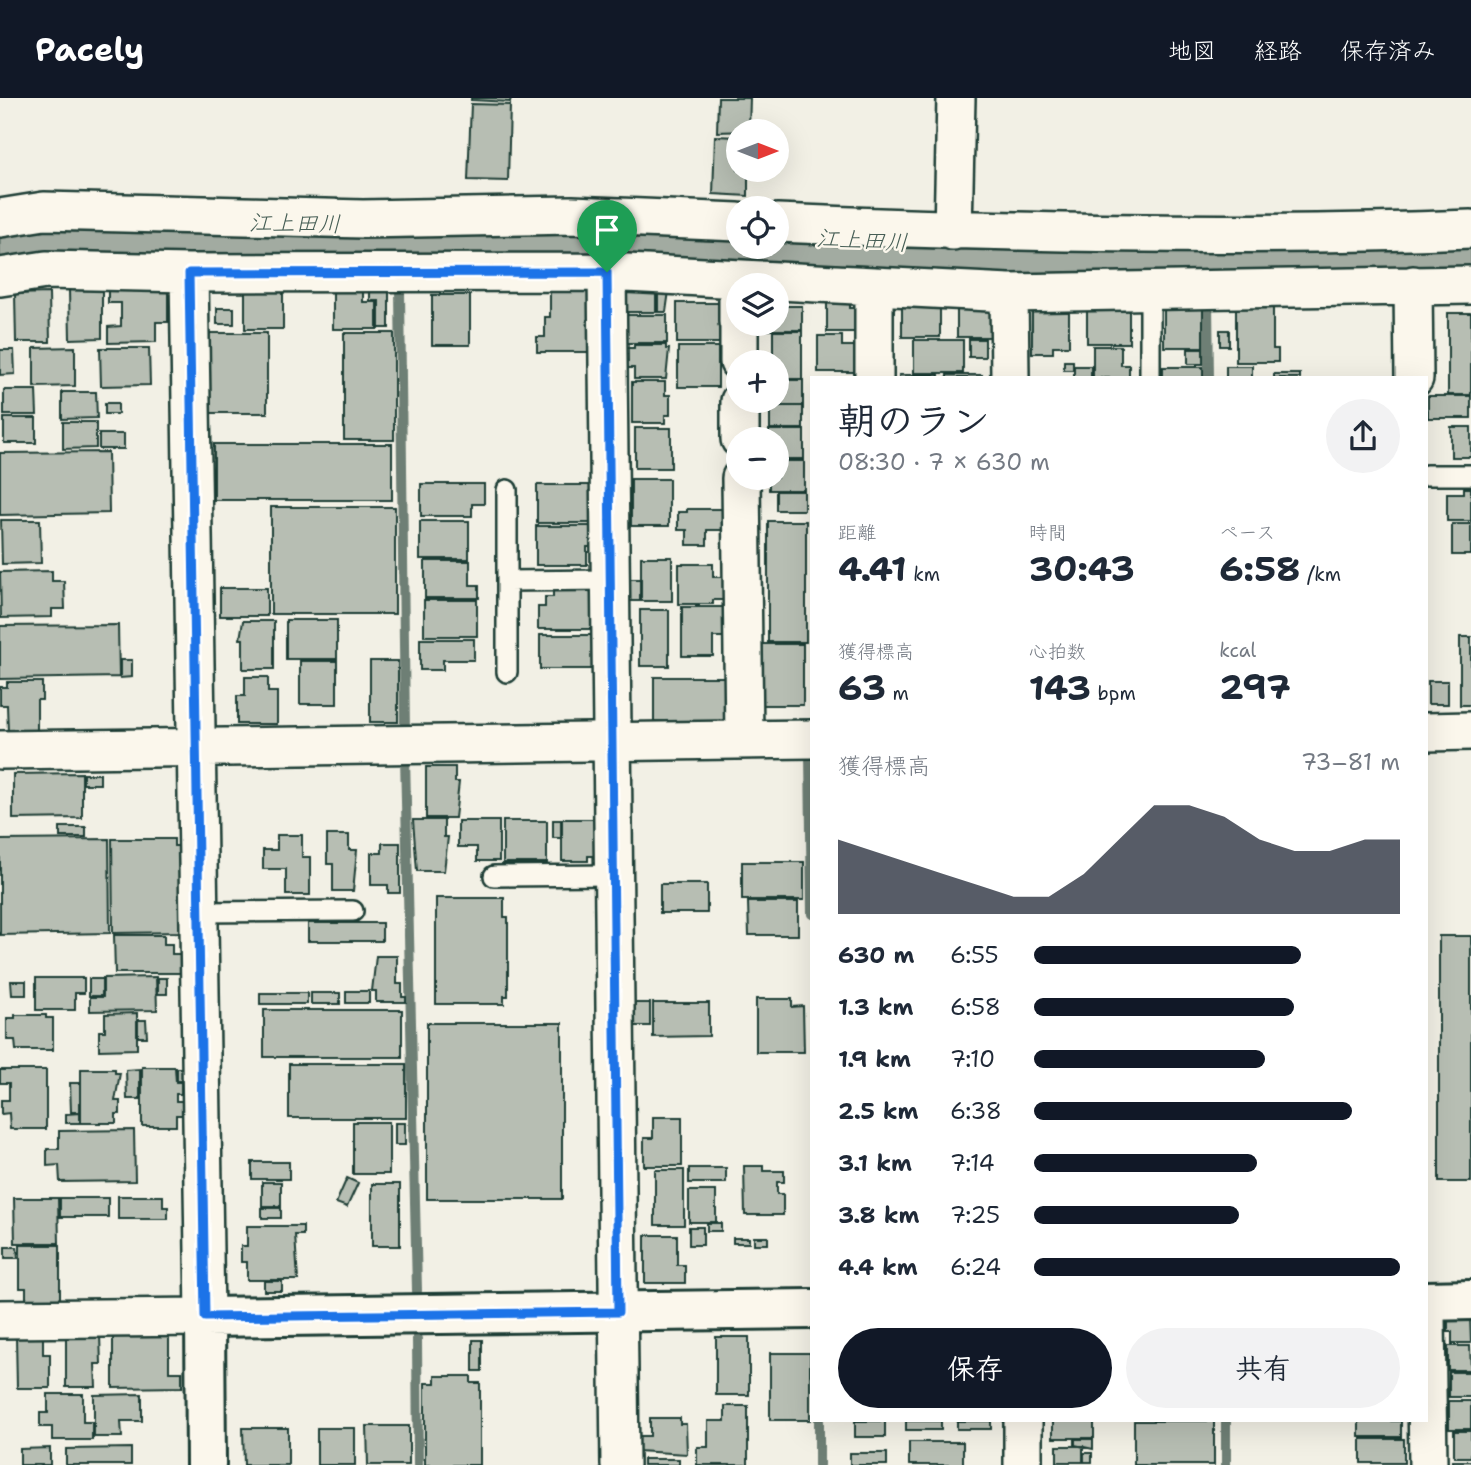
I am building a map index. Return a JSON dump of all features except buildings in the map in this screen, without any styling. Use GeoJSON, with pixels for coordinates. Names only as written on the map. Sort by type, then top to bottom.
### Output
{"type":"FeatureCollection","features":[{"type":"Feature","properties":{"kind":"street"},"geometry":{"type":"LineString","coordinates":[[953,231],[956,98]]}},
{"type":"Feature","properties":{"kind":"street"},"geometry":{"type":"LineString","coordinates":[[0,218],[44,211],[363,219],[572,215],[726,221]]}},
{"type":"Feature","properties":{"kind":"street"},"geometry":{"type":"LineString","coordinates":[[789,224],[953,231],[1313,235],[1471,229]]}},
{"type":"Feature","properties":{"kind":"street"},"geometry":{"type":"LineString","coordinates":[[0,277],[46,270],[189,273],[607,272],[726,278]]}},
{"type":"Feature","properties":{"kind":"street"},"geometry":{"type":"LineString","coordinates":[[607,272],[620,1465]]}},
{"type":"Feature","properties":{"kind":"street"},"geometry":{"type":"LineString","coordinates":[[189,273],[206,1465]]}},
{"type":"Feature","properties":{"kind":"street"},"geometry":{"type":"LineString","coordinates":[[789,282],[1009,293],[1471,285]]}},
{"type":"Feature","properties":{"kind":"street"},"geometry":{"type":"LineString","coordinates":[[1413,285],[1414,376]]}},
{"type":"Feature","properties":{"kind":"street"},"geometry":{"type":"LineString","coordinates":[[873,287],[874,376]]}},
{"type":"Feature","properties":{"kind":"street"},"geometry":{"type":"LineString","coordinates":[[1009,293],[1010,376]]}},
{"type":"Feature","properties":{"kind":"street"},"geometry":{"type":"LineString","coordinates":[[741,490],[744,740]]}},
{"type":"Feature","properties":{"kind":"street"},"geometry":{"type":"LineString","coordinates":[[1428,732],[1471,731]]}},
{"type":"Feature","properties":{"kind":"street"},"geometry":{"type":"LineString","coordinates":[[0,750],[810,739]]}},
{"type":"Feature","properties":{"kind":"street"},"geometry":{"type":"LineString","coordinates":[[1428,1301],[1471,1300]]}},
{"type":"Feature","properties":{"kind":"street"},"geometry":{"type":"LineString","coordinates":[[0,1319],[810,1309]]}},
{"type":"Feature","properties":{"kind":"street"},"geometry":{"type":"LineString","coordinates":[[1023,1422],[1023,1465]]}},
{"type":"Feature","properties":{"kind":"street"},"geometry":{"type":"LineString","coordinates":[[1427,1422],[1428,1465]]}},
{"type":"Feature","properties":{"kind":"lane"},"geometry":{"type":"LineString","coordinates":[[1150,290],[1150,376]]}},
{"type":"Feature","properties":{"kind":"lane"},"geometry":{"type":"LineString","coordinates":[[1428,475],[1471,475]]}},
{"type":"Feature","properties":{"kind":"lane"},"geometry":{"type":"LineString","coordinates":[[507,490],[507,672]]}},
{"type":"Feature","properties":{"kind":"lane"},"geometry":{"type":"LineString","coordinates":[[507,581],[611,580]]}},
{"type":"Feature","properties":{"kind":"lane"},"geometry":{"type":"LineString","coordinates":[[494,876],[614,875]]}},
{"type":"Feature","properties":{"kind":"lane"},"geometry":{"type":"LineString","coordinates":[[199,912],[353,911]]}},
{"type":"Feature","properties":{"kind":"shaded area"},"geometry":{"type":"Polygon","coordinates":[[[63,228],[726,235],[726,259],[789,259],[789,238],[954,249],[1314,250],[1471,242],[1471,270],[998,277],[0,263],[0,235],[63,228]]]}},
{"type":"Feature","properties":{"kind":"waterway"},"geometry":{"type":"LineString","coordinates":[[400,290],[405,732]]}},
{"type":"Feature","properties":{"kind":"waterway"},"geometry":{"type":"LineString","coordinates":[[1208,303],[1209,376]]}},
{"type":"Feature","properties":{"kind":"waterway"},"geometry":{"type":"LineString","coordinates":[[405,757],[417,1291]]}},
{"type":"Feature","properties":{"kind":"waterway"},"geometry":{"type":"LineString","coordinates":[[417,1339],[418,1465]]}},
{"type":"Feature","properties":{"kind":"waterway"},"geometry":{"type":"LineString","coordinates":[[819,1422],[819,1465]]}},
{"type":"Feature","properties":{"kind":"waterway"},"geometry":{"type":"LineString","coordinates":[[1226,1422],[1226,1465]]}},
{"type":"Feature","properties":{"kind":"route"},"geometry":{"type":"LineString","coordinates":[[607,272],[618,1312],[205,1317],[189,273],[607,272]]}},
{"type":"Feature","properties":{"kind":"water label","name":"江上田川"},"geometry":{"type":"Point","coordinates":[295,223]}},
{"type":"Feature","properties":{"kind":"water label","name":"江上田川"},"geometry":{"type":"Point","coordinates":[862,240]}}]}
